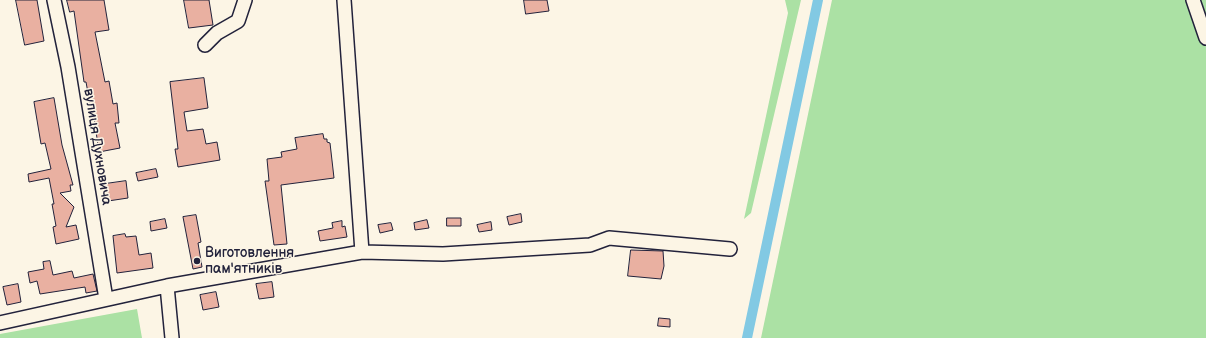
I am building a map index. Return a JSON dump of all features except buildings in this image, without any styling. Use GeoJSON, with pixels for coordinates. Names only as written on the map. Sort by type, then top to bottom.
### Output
{"type":"FeatureCollection","features":[{"type":"Feature","properties":{"kind":"street","name":"вулиця Духновича"},"geometry":{"type":"LineString","coordinates":[[54,0],[68,67],[106,300]]}},
{"type":"Feature","properties":{"kind":"street"},"geometry":{"type":"LineString","coordinates":[[205,45],[217,33],[238,21],[245,0]]}},
{"type":"Feature","properties":{"kind":"street"},"geometry":{"type":"LineString","coordinates":[[344,0],[362,252]]}},
{"type":"Feature","properties":{"kind":"street"},"geometry":{"type":"LineString","coordinates":[[1193,0],[1206,38]]}},
{"type":"Feature","properties":{"kind":"street"},"geometry":{"type":"LineString","coordinates":[[0,323],[167,286],[362,252],[451,253],[590,245],[609,238],[730,249]]}},
{"type":"Feature","properties":{"kind":"street"},"geometry":{"type":"LineString","coordinates":[[167,286],[172,338]]}},
{"type":"Feature","properties":{"kind":"green space"},"geometry":{"type":"Polygon","coordinates":[[[785,0],[801,0],[751,213],[744,219],[788,13],[785,0]]]}},
{"type":"Feature","properties":{"kind":"green space"},"geometry":{"type":"Polygon","coordinates":[[[832,0],[1206,0],[1206,338],[761,338],[832,0]]]}},
{"type":"Feature","properties":{"kind":"green space"},"geometry":{"type":"Polygon","coordinates":[[[137,309],[142,338],[0,338],[0,334],[137,309]]]}},
{"type":"Feature","properties":{"kind":"waterway"},"geometry":{"type":"LineString","coordinates":[[747,338],[818,0]]}},
{"type":"Feature","properties":{"kind":"place","name":"Виготовлення пам'ятників"},"geometry":{"type":"Point","coordinates":[197,261]}}]}
